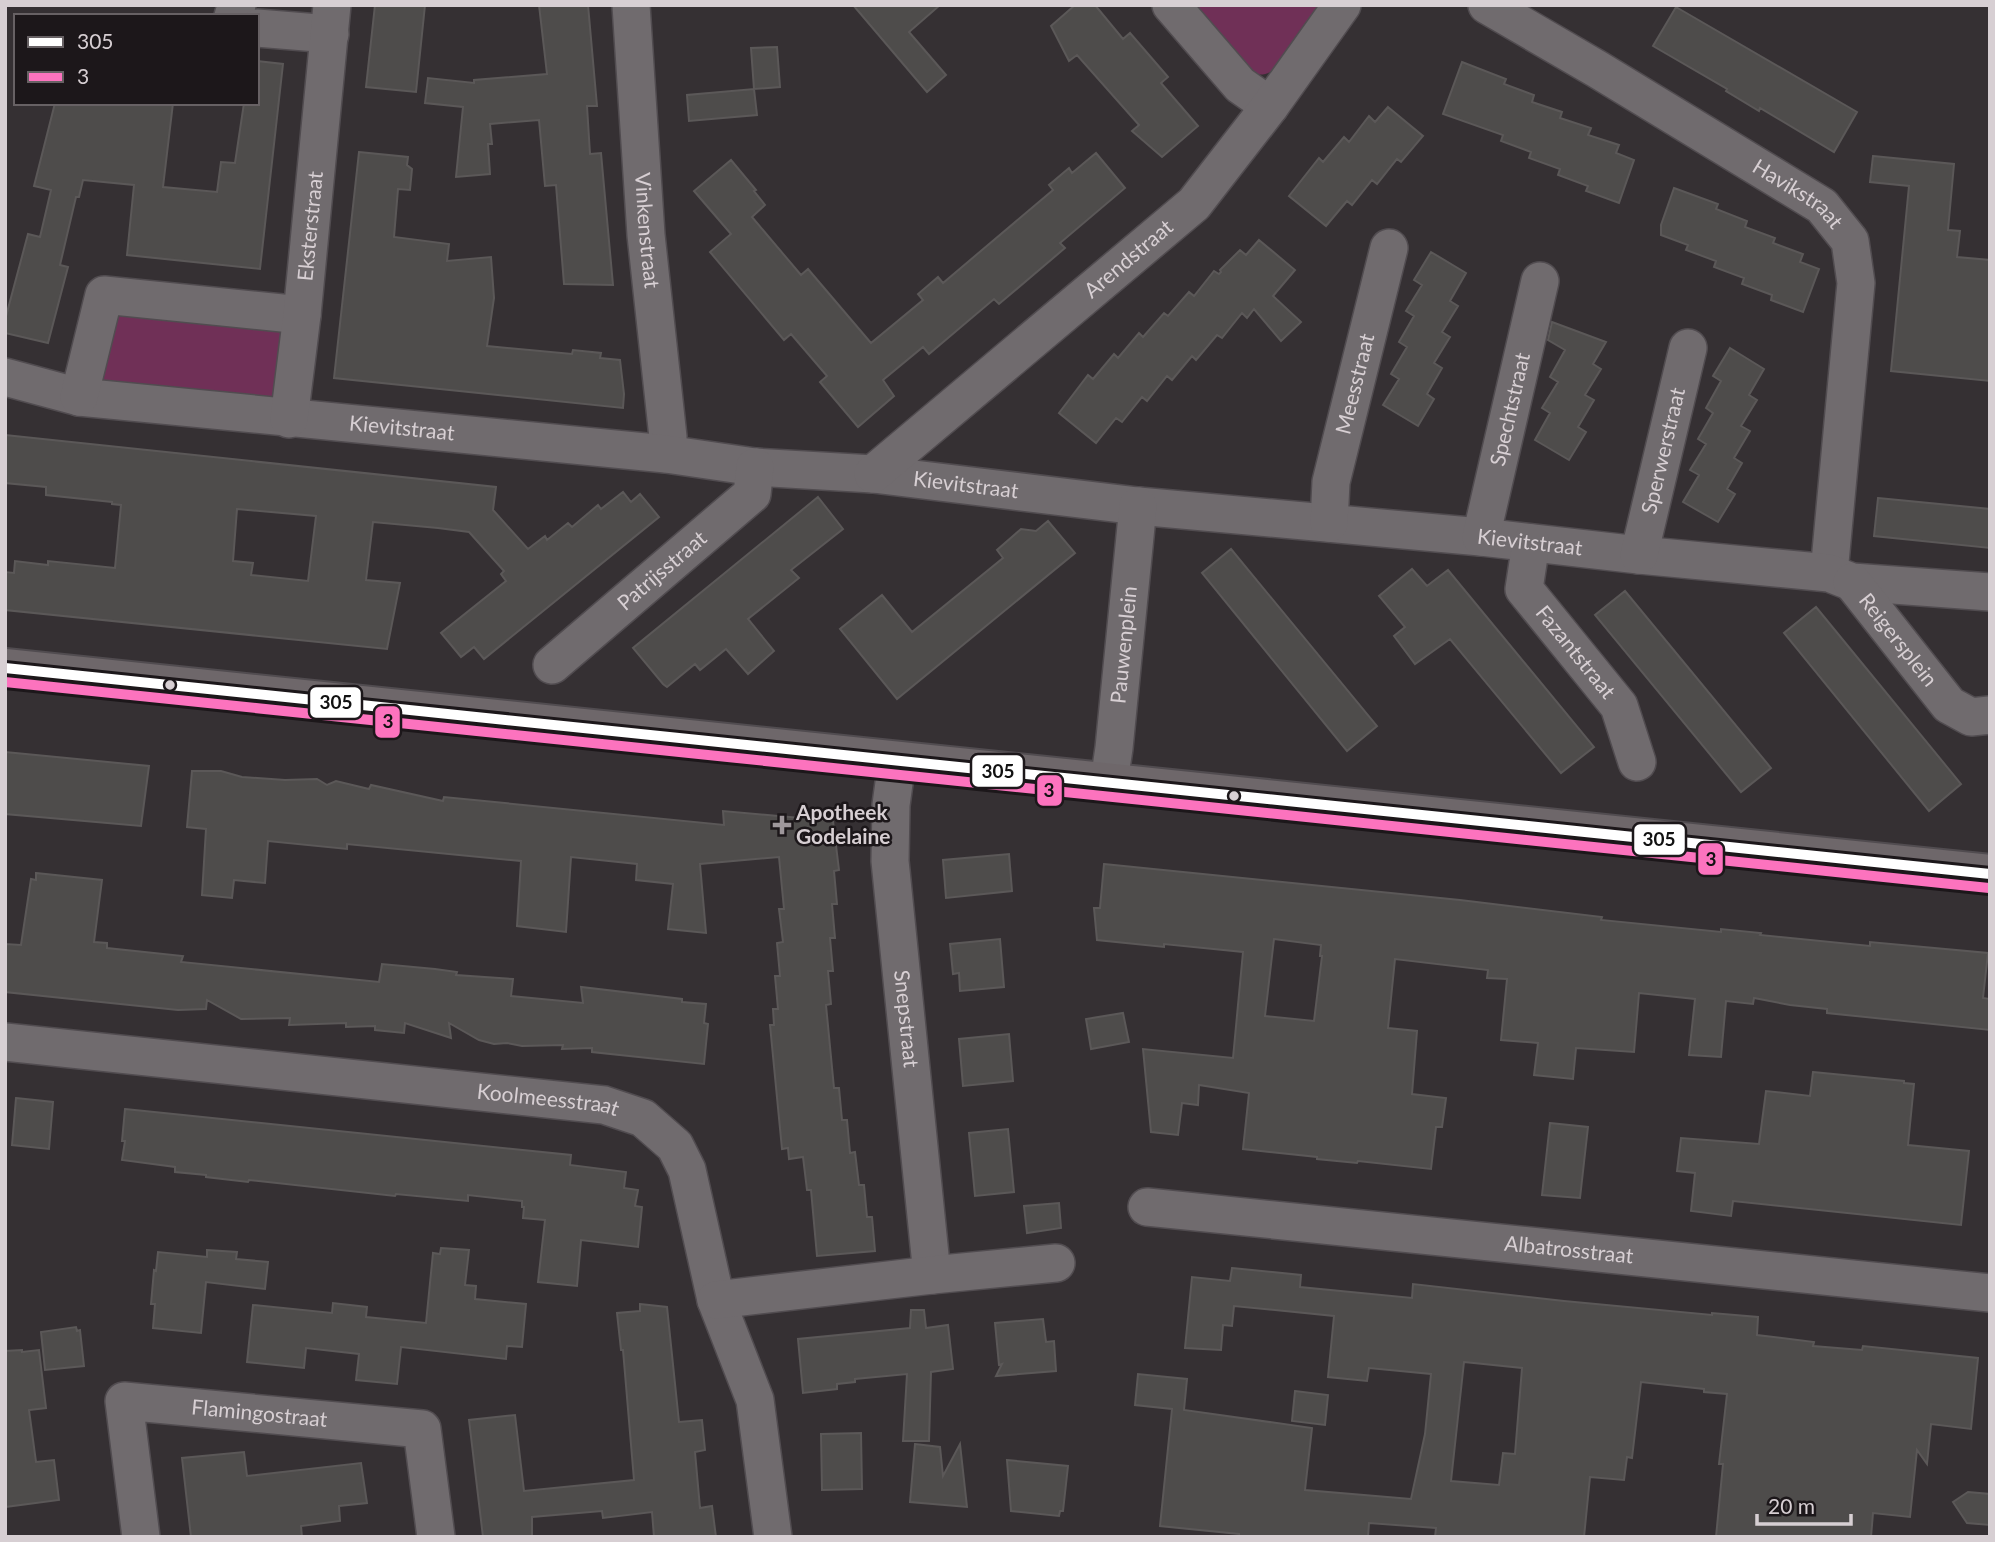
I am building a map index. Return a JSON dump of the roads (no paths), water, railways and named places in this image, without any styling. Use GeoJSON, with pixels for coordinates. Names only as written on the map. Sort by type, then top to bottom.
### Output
{"type":"FeatureCollection","features":[{"type":"Feature","properties":{"kind":"main road"},"geometry":{"type":"LineString","coordinates":[[5,668],[1990,874]]}},
{"type":"Feature","properties":{"kind":"street","name":"Vinkenstraat"},"geometry":{"type":"LineString","coordinates":[[631,5],[646,235],[668,437],[666,454]]}},
{"type":"Feature","properties":{"kind":"street"},"geometry":{"type":"LineString","coordinates":[[1171,5],[1240,85],[1270,106]]}},
{"type":"Feature","properties":{"kind":"street","name":"Arendstraat"},"geometry":{"type":"LineString","coordinates":[[873,474],[1194,204],[1270,106],[1342,5]]}},
{"type":"Feature","properties":{"kind":"street","name":"Havikstraat"},"geometry":{"type":"LineString","coordinates":[[1487,5],[1822,206],[1850,241],[1856,282],[1841,577]]}},
{"type":"Feature","properties":{"kind":"street","name":"Eksterstraat"},"geometry":{"type":"LineString","coordinates":[[259,27],[331,19],[289,419]]}},
{"type":"Feature","properties":{"kind":"street","name":"Meesstraat"},"geometry":{"type":"LineString","coordinates":[[1329,523],[1331,482],[1389,248]]}},
{"type":"Feature","properties":{"kind":"street","name":"Spechtstraat"},"geometry":{"type":"LineString","coordinates":[[1481,537],[1540,281]]}},
{"type":"Feature","properties":{"kind":"street"},"geometry":{"type":"LineString","coordinates":[[79,397],[104,295],[302,315]]}},
{"type":"Feature","properties":{"kind":"street","name":"Sperwerstraat"},"geometry":{"type":"LineString","coordinates":[[1639,555],[1688,348]]}},
{"type":"Feature","properties":{"kind":"street","name":"Kievitstraat"},"geometry":{"type":"LineString","coordinates":[[5,377],[79,397],[666,454],[755,467],[873,474],[1138,506],[1481,537],[1841,577]]}},
{"type":"Feature","properties":{"kind":"street","name":"Patrijsstraat"},"geometry":{"type":"LineString","coordinates":[[552,665],[752,494],[755,467]]}},
{"type":"Feature","properties":{"kind":"street","name":"Pauwenplein"},"geometry":{"type":"LineString","coordinates":[[1109,782],[1138,506]]}},
{"type":"Feature","properties":{"kind":"street","name":"Fazantstraat"},"geometry":{"type":"LineString","coordinates":[[1531,543],[1524,590],[1619,706],[1637,762]]}},
{"type":"Feature","properties":{"kind":"street","name":"Reigersplein"},"geometry":{"type":"LineString","coordinates":[[1841,577],[1990,593]]}},
{"type":"Feature","properties":{"kind":"street","name":"Reigersplein"},"geometry":{"type":"LineString","coordinates":[[1841,577],[1949,705],[1971,718],[1990,715]]}},
{"type":"Feature","properties":{"kind":"street","name":"Snepstraat"},"geometry":{"type":"LineString","coordinates":[[897,761],[891,805],[890,862],[932,1275]]}},
{"type":"Feature","properties":{"kind":"street","name":"Koolmeesstraat"},"geometry":{"type":"LineString","coordinates":[[5,1042],[604,1105],[643,1118],[675,1146],[687,1170],[716,1300],[755,1400],[773,1537]]}},
{"type":"Feature","properties":{"kind":"street","name":"Albatrosstraat"},"geometry":{"type":"LineString","coordinates":[[1147,1207],[1990,1293]]}},
{"type":"Feature","properties":{"kind":"street"},"geometry":{"type":"LineString","coordinates":[[716,1300],[1056,1263]]}},
{"type":"Feature","properties":{"kind":"street","name":"Flamingostraat"},"geometry":{"type":"LineString","coordinates":[[141,1537],[124,1401],[422,1429],[436,1537]]}},
{"type":"Feature","properties":{"kind":"place","name":"Apotheek Godelaine"},"geometry":{"type":"Point","coordinates":[782,825]}}]}
